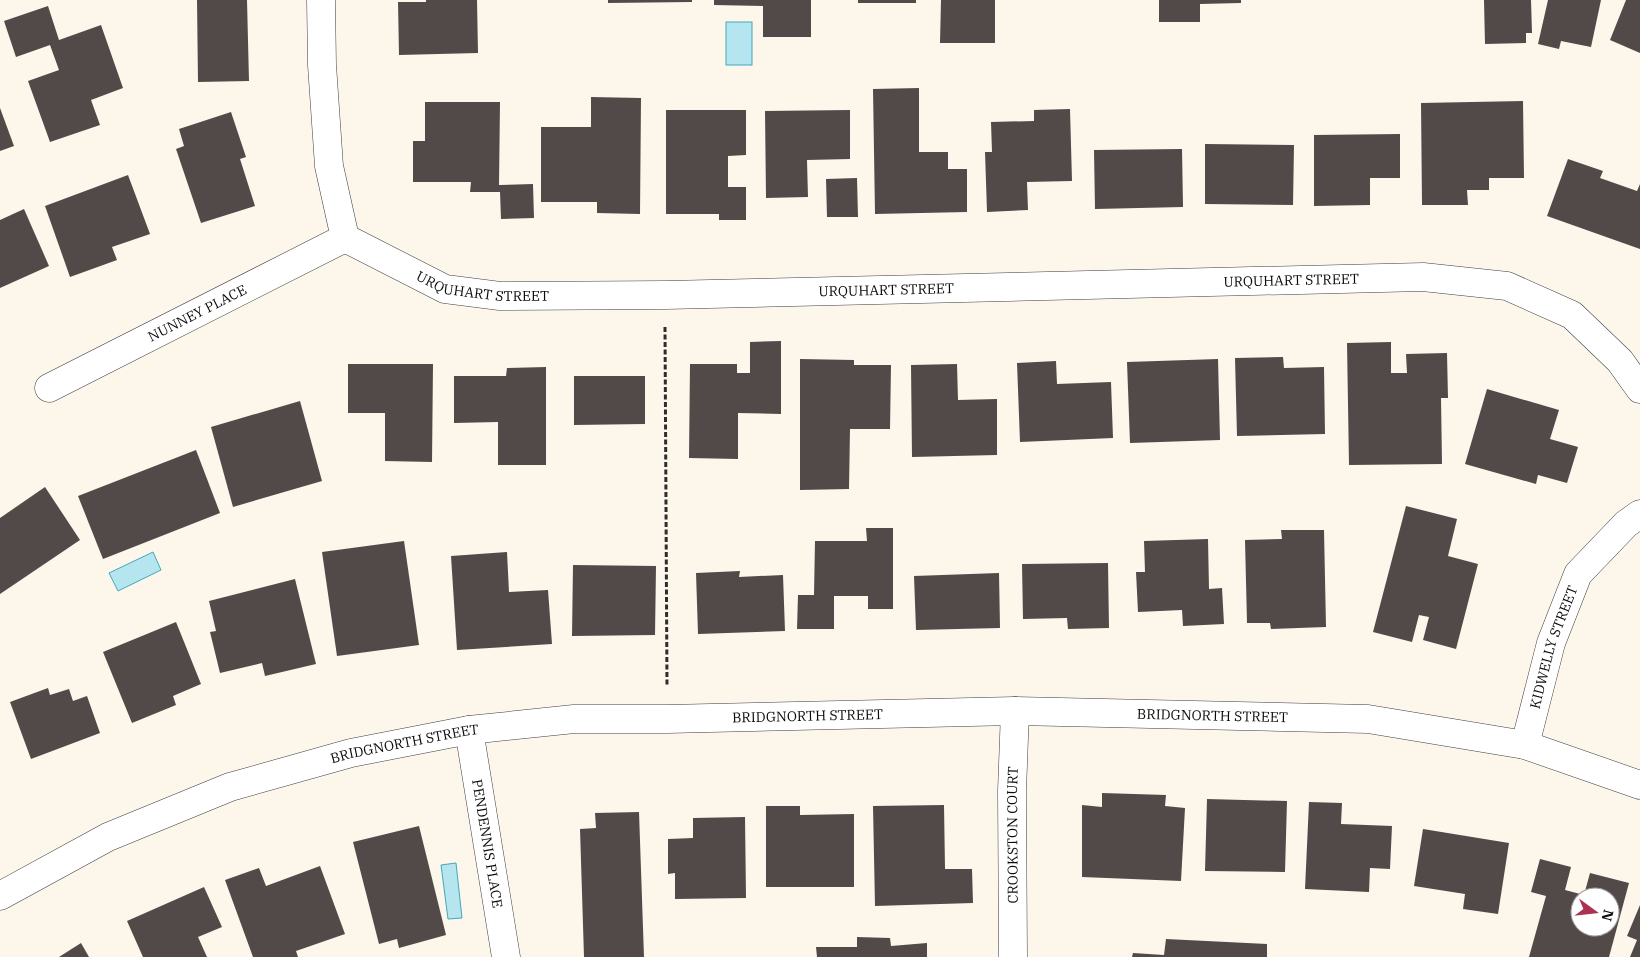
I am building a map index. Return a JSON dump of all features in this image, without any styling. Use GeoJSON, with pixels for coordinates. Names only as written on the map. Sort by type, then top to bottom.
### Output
{"type":"FeatureCollection","features":[{"type":"Feature","properties":{"kind":"street"},"geometry":{"type":"LineString","coordinates":[[321,0],[322,65],[329,166],[345,238]]}},
{"type":"Feature","properties":{"kind":"street","name":"URQUHART STREET"},"geometry":{"type":"LineString","coordinates":[[345,238],[445,289],[500,296],[1433,278],[1507,286],[1572,315],[1620,360],[1640,389]]}},
{"type":"Feature","properties":{"kind":"street","name":"NUNNEY PLACE"},"geometry":{"type":"LineString","coordinates":[[49,388],[345,238]]}},
{"type":"Feature","properties":{"kind":"street","name":"KIDWELLY STREET"},"geometry":{"type":"LineString","coordinates":[[1525,746],[1551,643],[1578,574],[1626,524],[1640,514]]}},
{"type":"Feature","properties":{"kind":"street","name":"BRIDGNORTH STREET"},"geometry":{"type":"LineString","coordinates":[[0,896],[108,837],[230,787],[352,753],[469,730],[574,719],[667,719],[1015,711],[1368,719],[1525,746],[1640,785]]}},
{"type":"Feature","properties":{"kind":"street","name":"CROOKSTON COURT"},"geometry":{"type":"LineString","coordinates":[[1013,957],[1012,791],[1015,711]]}},
{"type":"Feature","properties":{"kind":"street","name":"PENDENNIS PLACE"},"geometry":{"type":"LineString","coordinates":[[469,730],[506,957]]}},
{"type":"Feature","properties":{"kind":"path"},"geometry":{"type":"LineString","coordinates":[[666,294],[664,347],[667,719]]}},
{"type":"Feature","properties":{"kind":"water"},"geometry":{"type":"Polygon","coordinates":[[[726,22],[752,22],[752,65],[726,65],[726,22]]]}},
{"type":"Feature","properties":{"kind":"water"},"geometry":{"type":"Polygon","coordinates":[[[153,552],[161,570],[118,591],[109,573],[153,552]]]}},
{"type":"Feature","properties":{"kind":"water"},"geometry":{"type":"Polygon","coordinates":[[[456,863],[462,918],[448,919],[441,865],[456,863]]]}},
{"type":"Feature","properties":{"kind":"building"},"geometry":{"type":"Polygon","coordinates":[[[197,0],[247,0],[249,81],[198,82],[197,0]]]}},
{"type":"Feature","properties":{"kind":"building"},"geometry":{"type":"Polygon","coordinates":[[[426,0],[477,0],[478,53],[399,55],[398,2],[426,2],[426,0]]]}},
{"type":"Feature","properties":{"kind":"building"},"geometry":{"type":"Polygon","coordinates":[[[608,0],[692,0],[692,2],[608,3],[608,0]]]}},
{"type":"Feature","properties":{"kind":"building"},"geometry":{"type":"Polygon","coordinates":[[[714,0],[811,0],[811,37],[763,37],[763,6],[714,5],[714,0]]]}},
{"type":"Feature","properties":{"kind":"building"},"geometry":{"type":"Polygon","coordinates":[[[858,0],[916,0],[916,3],[858,3],[858,0]]]}},
{"type":"Feature","properties":{"kind":"building"},"geometry":{"type":"Polygon","coordinates":[[[941,0],[995,0],[995,43],[940,43],[941,0]]]}},
{"type":"Feature","properties":{"kind":"building"},"geometry":{"type":"Polygon","coordinates":[[[1159,0],[1241,0],[1241,3],[1200,4],[1200,22],[1159,22],[1159,0]]]}},
{"type":"Feature","properties":{"kind":"building"},"geometry":{"type":"Polygon","coordinates":[[[1484,0],[1531,0],[1532,33],[1526,33],[1526,43],[1485,44],[1484,0]]]}},
{"type":"Feature","properties":{"kind":"building"},"geometry":{"type":"Polygon","coordinates":[[[1548,0],[1601,0],[1591,47],[1561,41],[1559,49],[1538,44],[1548,0]]]}},
{"type":"Feature","properties":{"kind":"building"},"geometry":{"type":"Polygon","coordinates":[[[1626,0],[1640,0],[1640,53],[1610,40],[1626,0]]]}},
{"type":"Feature","properties":{"kind":"building"},"geometry":{"type":"Polygon","coordinates":[[[48,6],[59,40],[101,25],[123,88],[91,100],[100,125],[50,142],[28,81],[59,70],[50,45],[16,57],[4,21],[48,6]]]}},
{"type":"Feature","properties":{"kind":"building"},"geometry":{"type":"Polygon","coordinates":[[[919,88],[919,152],[948,152],[948,169],[967,169],[967,212],[875,214],[873,89],[919,88]]]}},
{"type":"Feature","properties":{"kind":"building"},"geometry":{"type":"Polygon","coordinates":[[[591,97],[641,98],[640,214],[597,213],[597,202],[541,202],[541,127],[591,127],[591,97]]]}},
{"type":"Feature","properties":{"kind":"building"},"geometry":{"type":"Polygon","coordinates":[[[1523,101],[1524,178],[1489,178],[1489,190],[1467,190],[1468,205],[1422,205],[1421,103],[1523,101]]]}},
{"type":"Feature","properties":{"kind":"building"},"geometry":{"type":"Polygon","coordinates":[[[425,102],[500,102],[499,185],[533,184],[534,218],[501,219],[500,192],[470,192],[471,182],[413,182],[413,141],[425,141],[425,102]]]}},
{"type":"Feature","properties":{"kind":"building"},"geometry":{"type":"Polygon","coordinates":[[[0,108],[14,146],[0,151],[0,108]]]}},
{"type":"Feature","properties":{"kind":"building"},"geometry":{"type":"Polygon","coordinates":[[[1070,109],[1072,181],[1027,182],[1028,210],[987,212],[985,152],[992,152],[991,122],[1034,121],[1034,110],[1070,109]]]}},
{"type":"Feature","properties":{"kind":"building"},"geometry":{"type":"Polygon","coordinates":[[[666,110],[746,110],[746,155],[728,156],[728,187],[746,187],[746,220],[719,220],[719,214],[666,214],[666,110]]]}},
{"type":"Feature","properties":{"kind":"building"},"geometry":{"type":"Polygon","coordinates":[[[850,110],[850,159],[807,160],[808,197],[766,198],[765,111],[850,110]]]}},
{"type":"Feature","properties":{"kind":"building"},"geometry":{"type":"Polygon","coordinates":[[[231,112],[246,157],[240,159],[255,206],[201,223],[176,149],[184,146],[179,129],[231,112]]]}},
{"type":"Feature","properties":{"kind":"building"},"geometry":{"type":"Polygon","coordinates":[[[1400,134],[1400,178],[1370,178],[1370,205],[1314,206],[1314,135],[1400,134]]]}},
{"type":"Feature","properties":{"kind":"building"},"geometry":{"type":"Polygon","coordinates":[[[1205,144],[1294,145],[1293,205],[1205,204],[1205,144]]]}},
{"type":"Feature","properties":{"kind":"building"},"geometry":{"type":"Polygon","coordinates":[[[1182,149],[1183,207],[1095,209],[1094,150],[1182,149]]]}},
{"type":"Feature","properties":{"kind":"building"},"geometry":{"type":"Polygon","coordinates":[[[1568,159],[1603,171],[1600,178],[1637,191],[1640,184],[1640,249],[1547,216],[1568,159]]]}},
{"type":"Feature","properties":{"kind":"building"},"geometry":{"type":"Polygon","coordinates":[[[128,175],[150,234],[112,247],[117,260],[70,277],[45,206],[128,175]]]}},
{"type":"Feature","properties":{"kind":"building"},"geometry":{"type":"Polygon","coordinates":[[[857,178],[858,217],[827,217],[826,179],[857,178]]]}},
{"type":"Feature","properties":{"kind":"building"},"geometry":{"type":"Polygon","coordinates":[[[24,209],[49,266],[0,288],[0,220],[24,209]]]}},
{"type":"Feature","properties":{"kind":"building"},"geometry":{"type":"Polygon","coordinates":[[[781,341],[781,414],[738,413],[738,459],[689,458],[690,364],[737,364],[737,373],[750,373],[750,342],[781,341]]]}},
{"type":"Feature","properties":{"kind":"building"},"geometry":{"type":"Polygon","coordinates":[[[1391,342],[1391,373],[1407,373],[1406,354],[1447,353],[1448,398],[1441,398],[1442,464],[1349,465],[1347,343],[1391,342]]]}},
{"type":"Feature","properties":{"kind":"building"},"geometry":{"type":"Polygon","coordinates":[[[1283,357],[1284,368],[1324,367],[1325,434],[1237,436],[1235,358],[1283,357]]]}},
{"type":"Feature","properties":{"kind":"building"},"geometry":{"type":"Polygon","coordinates":[[[800,359],[854,360],[854,365],[891,365],[890,429],[850,429],[849,489],[800,490],[800,359]]]}},
{"type":"Feature","properties":{"kind":"building"},"geometry":{"type":"Polygon","coordinates":[[[1218,359],[1220,440],[1130,443],[1127,362],[1218,359]]]}},
{"type":"Feature","properties":{"kind":"building"},"geometry":{"type":"Polygon","coordinates":[[[1056,361],[1057,384],[1111,382],[1113,438],[1020,442],[1017,363],[1056,361]]]}},
{"type":"Feature","properties":{"kind":"building"},"geometry":{"type":"Polygon","coordinates":[[[348,364],[433,364],[432,462],[385,461],[385,413],[348,413],[348,364]]]}},
{"type":"Feature","properties":{"kind":"building"},"geometry":{"type":"Polygon","coordinates":[[[957,364],[958,400],[997,399],[997,455],[912,457],[911,365],[957,364]]]}},
{"type":"Feature","properties":{"kind":"building"},"geometry":{"type":"Polygon","coordinates":[[[546,367],[546,465],[498,465],[498,422],[454,423],[454,376],[506,376],[507,368],[546,367]]]}},
{"type":"Feature","properties":{"kind":"building"},"geometry":{"type":"Polygon","coordinates":[[[574,376],[645,376],[645,424],[574,425],[574,376]]]}},
{"type":"Feature","properties":{"kind":"building"},"geometry":{"type":"Polygon","coordinates":[[[1487,389],[1559,410],[1550,439],[1578,447],[1567,483],[1538,475],[1536,484],[1465,464],[1487,389]]]}},
{"type":"Feature","properties":{"kind":"building"},"geometry":{"type":"Polygon","coordinates":[[[300,401],[322,481],[233,507],[211,427],[300,401]]]}},
{"type":"Feature","properties":{"kind":"building"},"geometry":{"type":"Polygon","coordinates":[[[196,450],[220,513],[103,559],[78,496],[196,450]]]}},
{"type":"Feature","properties":{"kind":"building"},"geometry":{"type":"Polygon","coordinates":[[[45,487],[80,540],[0,594],[0,518],[45,487]]]}},
{"type":"Feature","properties":{"kind":"building"},"geometry":{"type":"Polygon","coordinates":[[[1406,506],[1457,519],[1448,556],[1478,564],[1456,649],[1423,640],[1429,617],[1419,615],[1412,642],[1373,632],[1406,506]]]}},
{"type":"Feature","properties":{"kind":"building"},"geometry":{"type":"Polygon","coordinates":[[[866,528],[893,528],[893,609],[868,609],[868,596],[834,596],[834,629],[797,629],[798,595],[814,595],[815,541],[867,541],[866,528]]]}},
{"type":"Feature","properties":{"kind":"building"},"geometry":{"type":"Polygon","coordinates":[[[1281,530],[1324,530],[1326,627],[1271,629],[1270,623],[1247,623],[1245,540],[1282,539],[1281,530]]]}},
{"type":"Feature","properties":{"kind":"building"},"geometry":{"type":"Polygon","coordinates":[[[1208,539],[1209,589],[1222,588],[1224,624],[1183,626],[1182,610],[1138,612],[1136,572],[1145,572],[1144,541],[1208,539]]]}},
{"type":"Feature","properties":{"kind":"building"},"geometry":{"type":"Polygon","coordinates":[[[404,541],[419,645],[337,656],[322,552],[404,541]]]}},
{"type":"Feature","properties":{"kind":"building"},"geometry":{"type":"Polygon","coordinates":[[[507,552],[509,592],[548,590],[552,644],[457,650],[451,556],[507,552]]]}},
{"type":"Feature","properties":{"kind":"building"},"geometry":{"type":"Polygon","coordinates":[[[1108,563],[1109,628],[1068,629],[1067,618],[1023,619],[1022,564],[1108,563]]]}},
{"type":"Feature","properties":{"kind":"building"},"geometry":{"type":"Polygon","coordinates":[[[573,565],[656,566],[655,635],[572,636],[573,565]]]}},
{"type":"Feature","properties":{"kind":"building"},"geometry":{"type":"Polygon","coordinates":[[[740,571],[739,577],[783,575],[785,631],[698,634],[696,573],[740,571]]]}},
{"type":"Feature","properties":{"kind":"building"},"geometry":{"type":"Polygon","coordinates":[[[999,573],[1000,628],[916,630],[914,576],[999,573]]]}},
{"type":"Feature","properties":{"kind":"building"},"geometry":{"type":"Polygon","coordinates":[[[295,579],[316,664],[265,676],[262,663],[220,673],[210,632],[216,631],[209,601],[295,579]]]}},
{"type":"Feature","properties":{"kind":"building"},"geometry":{"type":"Polygon","coordinates":[[[176,622],[201,684],[173,696],[176,705],[132,723],[103,652],[176,622]]]}},
{"type":"Feature","properties":{"kind":"building"},"geometry":{"type":"Polygon","coordinates":[[[48,688],[50,695],[69,689],[73,701],[87,696],[100,733],[31,759],[10,702],[48,688]]]}},
{"type":"Feature","properties":{"kind":"building"},"geometry":{"type":"Polygon","coordinates":[[[1102,793],[1166,795],[1165,806],[1185,808],[1181,881],[1082,877],[1082,805],[1102,807],[1102,793]]]}},
{"type":"Feature","properties":{"kind":"building"},"geometry":{"type":"Polygon","coordinates":[[[1207,799],[1287,801],[1285,872],[1205,871],[1207,799]]]}},
{"type":"Feature","properties":{"kind":"building"},"geometry":{"type":"Polygon","coordinates":[[[1309,802],[1342,803],[1341,824],[1392,826],[1390,869],[1370,868],[1369,892],[1305,889],[1309,802]]]}},
{"type":"Feature","properties":{"kind":"building"},"geometry":{"type":"Polygon","coordinates":[[[944,805],[945,869],[972,869],[973,903],[875,906],[873,806],[944,805]]]}},
{"type":"Feature","properties":{"kind":"building"},"geometry":{"type":"Polygon","coordinates":[[[766,806],[800,806],[800,815],[854,814],[854,887],[766,887],[766,806]]]}},
{"type":"Feature","properties":{"kind":"building"},"geometry":{"type":"Polygon","coordinates":[[[639,812],[644,957],[584,957],[580,829],[596,828],[595,813],[639,812]]]}},
{"type":"Feature","properties":{"kind":"building"},"geometry":{"type":"Polygon","coordinates":[[[745,817],[746,898],[675,899],[675,873],[668,874],[668,839],[693,838],[693,818],[745,817]]]}},
{"type":"Feature","properties":{"kind":"building"},"geometry":{"type":"Polygon","coordinates":[[[419,826],[446,935],[399,948],[397,939],[379,944],[353,842],[419,826]]]}},
{"type":"Feature","properties":{"kind":"building"},"geometry":{"type":"Polygon","coordinates":[[[1423,829],[1509,843],[1498,914],[1463,909],[1465,894],[1414,886],[1423,829]]]}},
{"type":"Feature","properties":{"kind":"building"},"geometry":{"type":"Polygon","coordinates":[[[1540,859],[1571,867],[1565,890],[1570,891],[1570,937],[1614,937],[1609,957],[1529,957],[1546,896],[1531,892],[1540,859]]]}},
{"type":"Feature","properties":{"kind":"building"},"geometry":{"type":"Polygon","coordinates":[[[320,866],[345,934],[296,951],[298,957],[253,957],[225,880],[259,868],[266,886],[320,866]]]}},
{"type":"Feature","properties":{"kind":"building"},"geometry":{"type":"Polygon","coordinates":[[[1590,873],[1629,883],[1620,916],[1620,887],[1586,887],[1590,873]]]}},
{"type":"Feature","properties":{"kind":"building"},"geometry":{"type":"Polygon","coordinates":[[[204,887],[222,927],[198,937],[207,957],[143,957],[127,921],[204,887]]]}},
{"type":"Feature","properties":{"kind":"building"},"geometry":{"type":"Polygon","coordinates":[[[1640,905],[1640,957],[1630,957],[1637,940],[1627,936],[1640,905]]]}},
{"type":"Feature","properties":{"kind":"building"},"geometry":{"type":"Polygon","coordinates":[[[857,937],[890,938],[891,946],[927,943],[927,957],[817,957],[816,947],[857,947],[857,937]]]}},
{"type":"Feature","properties":{"kind":"building"},"geometry":{"type":"Polygon","coordinates":[[[1166,939],[1267,944],[1267,957],[1132,957],[1133,953],[1164,955],[1166,939]]]}},
{"type":"Feature","properties":{"kind":"building"},"geometry":{"type":"Polygon","coordinates":[[[81,943],[89,957],[59,957],[81,943]]]}}]}
